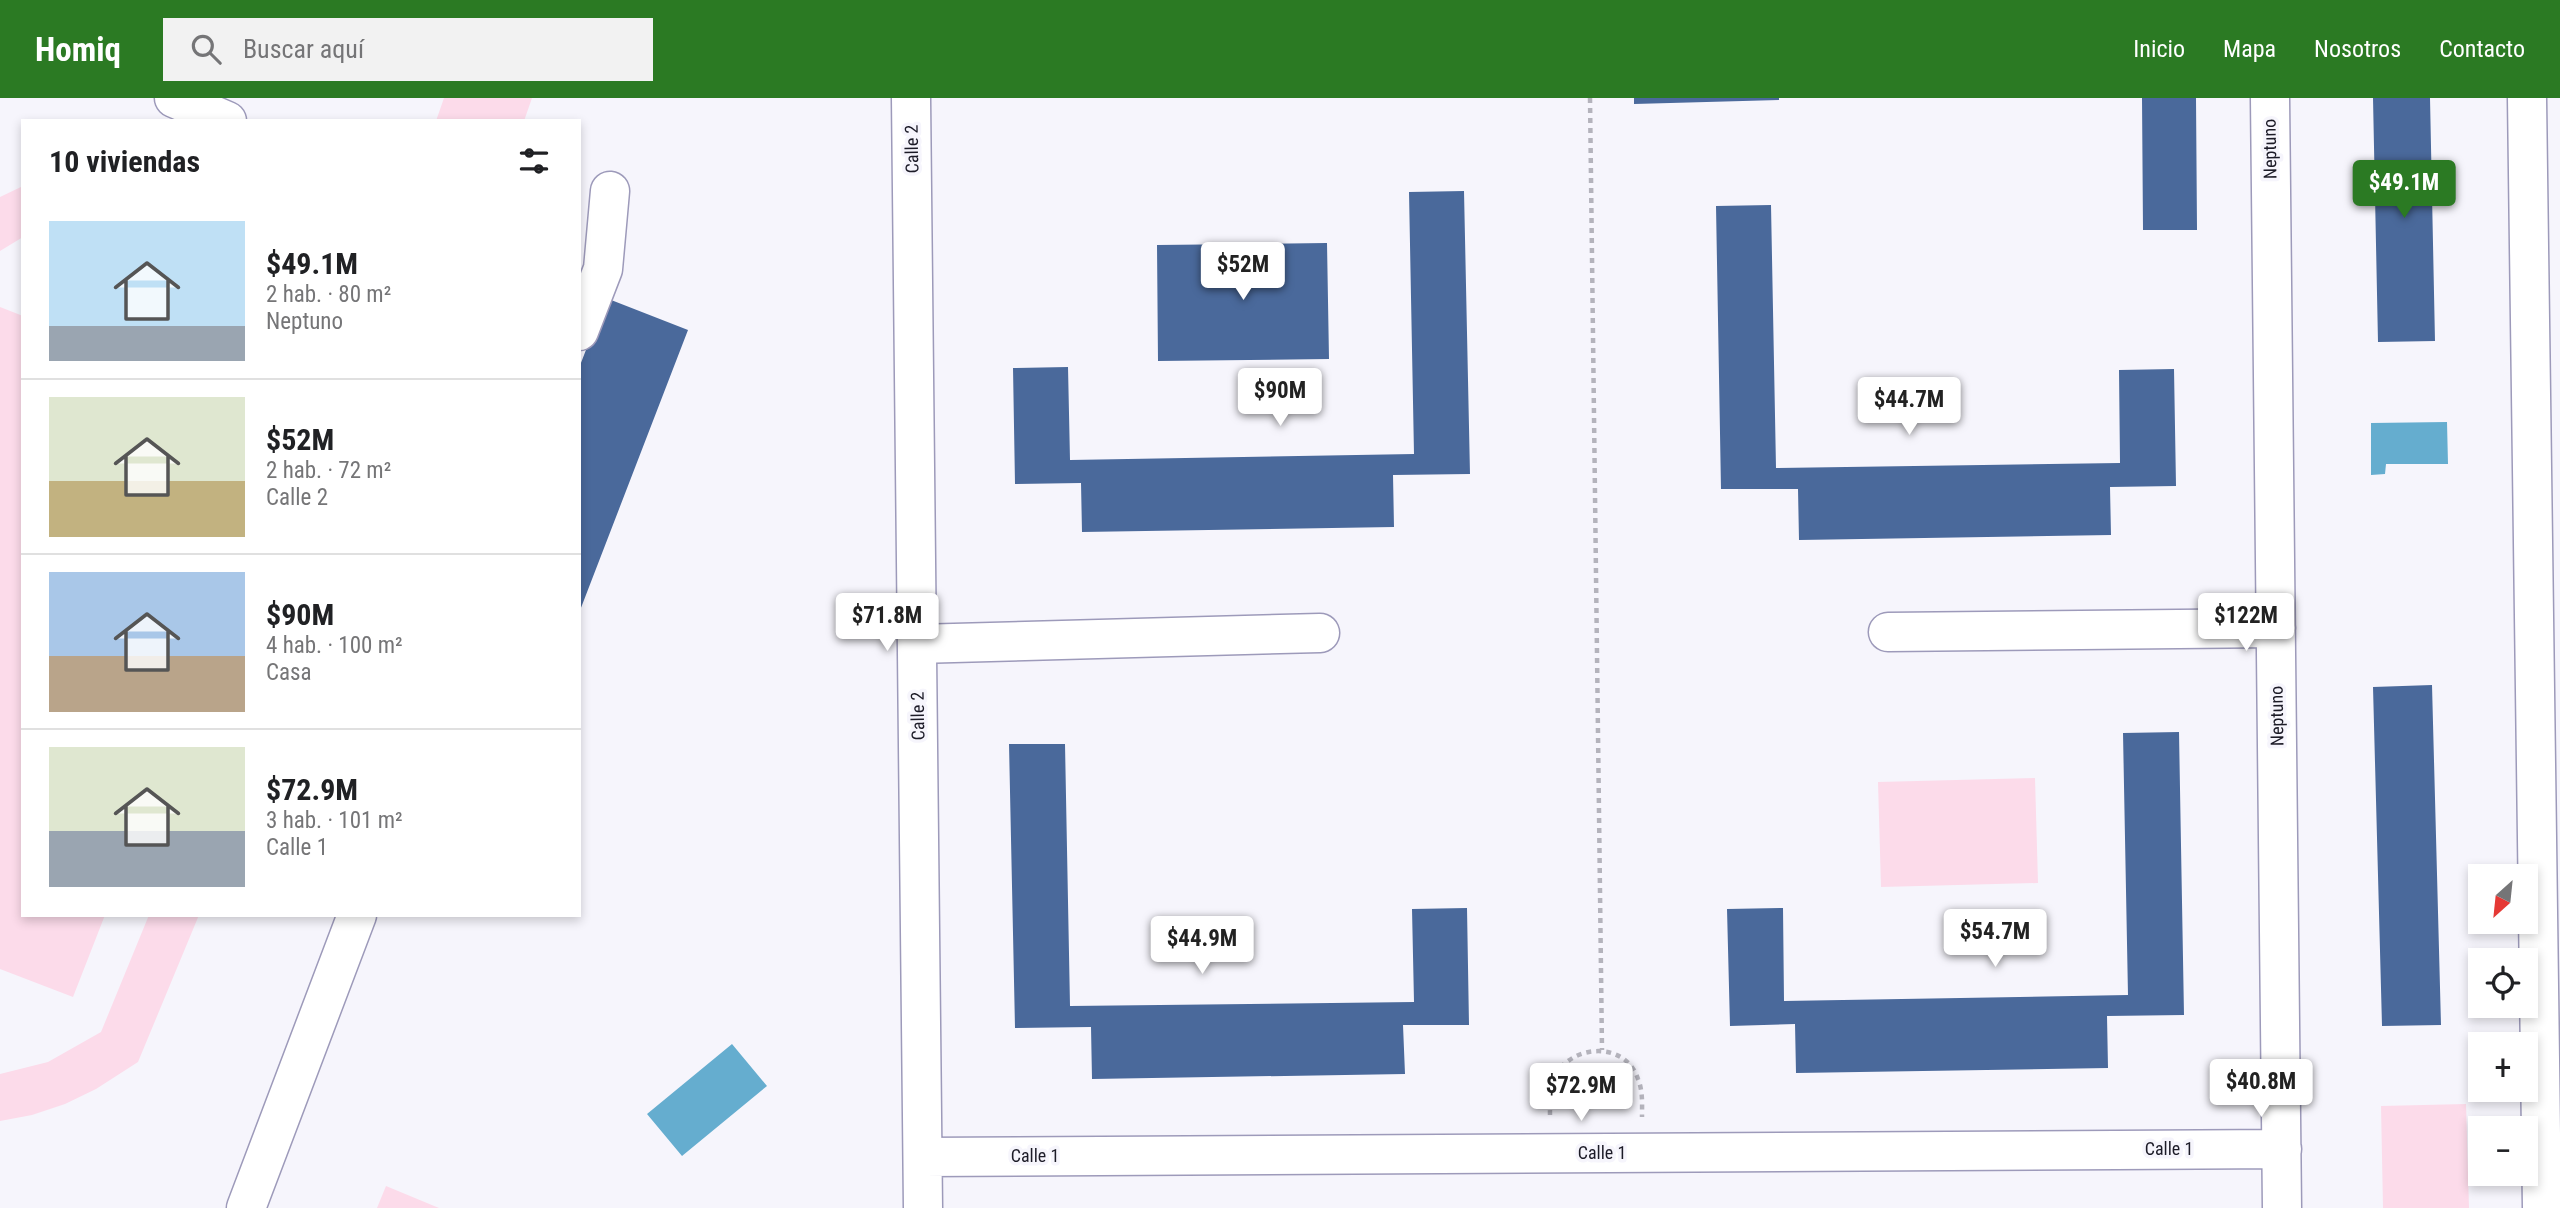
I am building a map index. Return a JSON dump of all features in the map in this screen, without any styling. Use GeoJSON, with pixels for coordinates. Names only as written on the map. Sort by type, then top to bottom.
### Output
{"type":"FeatureCollection","features":[{"type":"Feature","properties":{"kind":"street"},"geometry":{"type":"LineString","coordinates":[[174,98],[222,119]]}},
{"type":"Feature","properties":{"kind":"street","name":"Calle 2"},"geometry":{"type":"LineString","coordinates":[[911,98],[923,1208]]}},
{"type":"Feature","properties":{"kind":"street","name":"Neptuno"},"geometry":{"type":"LineString","coordinates":[[2270,98],[2282,1208]]}},
{"type":"Feature","properties":{"kind":"street"},"geometry":{"type":"LineString","coordinates":[[2527,98],[2542,1208]]}},
{"type":"Feature","properties":{"kind":"street"},"geometry":{"type":"LineString","coordinates":[[581,320],[591,265],[610,191]]}},
{"type":"Feature","properties":{"kind":"street"},"geometry":{"type":"LineString","coordinates":[[1888,632],[2276,628]]}},
{"type":"Feature","properties":{"kind":"street"},"geometry":{"type":"LineString","coordinates":[[917,643],[1320,634]]}},
{"type":"Feature","properties":{"kind":"street"},"geometry":{"type":"LineString","coordinates":[[246,1208],[356,917]]}},
{"type":"Feature","properties":{"kind":"street","name":"Calle 1"},"geometry":{"type":"LineString","coordinates":[[923,1157],[2282,1149]]}},
{"type":"Feature","properties":{"kind":"path"},"geometry":{"type":"LineString","coordinates":[[1590,98],[1602,1050]]}},
{"type":"Feature","properties":{"kind":"path"},"geometry":{"type":"LineString","coordinates":[[1549,1153],[1552,1081],[1560,1067],[1572,1057],[1586,1051],[1602,1050],[1629,1064],[1638,1077],[1642,1092],[1642,1153]]}},
{"type":"Feature","properties":{"kind":"shaded area"},"geometry":{"type":"Polygon","coordinates":[[[444,98],[532,98],[525,119],[437,119],[444,98]]]}},
{"type":"Feature","properties":{"kind":"shaded area"},"geometry":{"type":"Polygon","coordinates":[[[21,187],[21,238],[0,251],[0,197],[21,187]]]}},
{"type":"Feature","properties":{"kind":"shaded area"},"geometry":{"type":"Polygon","coordinates":[[[0,307],[21,315],[21,917],[104,917],[73,997],[0,969],[0,307]]]}},
{"type":"Feature","properties":{"kind":"shaded area"},"geometry":{"type":"Polygon","coordinates":[[[2035,778],[2038,883],[1881,887],[1878,782],[2035,778]]]}},
{"type":"Feature","properties":{"kind":"shaded area"},"geometry":{"type":"Polygon","coordinates":[[[148,917],[198,917],[138,1062],[96,1089],[65,1104],[32,1115],[0,1121],[0,1074],[48,1062],[101,1032],[148,917]]]}},
{"type":"Feature","properties":{"kind":"shaded area"},"geometry":{"type":"Polygon","coordinates":[[[2466,1104],[2469,1208],[2383,1208],[2381,1106],[2466,1104]]]}},
{"type":"Feature","properties":{"kind":"shaded area"},"geometry":{"type":"Polygon","coordinates":[[[386,1186],[439,1208],[377,1208],[386,1186]]]}},
{"type":"Feature","properties":{"kind":"water"},"geometry":{"type":"Polygon","coordinates":[[[2447,422],[2448,464],[2386,464],[2385,474],[2371,475],[2371,423],[2447,422]]]}},
{"type":"Feature","properties":{"kind":"water"},"geometry":{"type":"Polygon","coordinates":[[[732,1044],[767,1086],[682,1156],[647,1114],[732,1044]]]}},
{"type":"Feature","properties":{"kind":"building"},"geometry":{"type":"Polygon","coordinates":[[[1634,98],[1779,98],[1779,100],[1634,104],[1634,98]]]}},
{"type":"Feature","properties":{"kind":"building"},"geometry":{"type":"Polygon","coordinates":[[[2142,98],[2196,98],[2197,230],[2143,230],[2142,98]]]}},
{"type":"Feature","properties":{"kind":"building"},"geometry":{"type":"Polygon","coordinates":[[[2373,98],[2430,98],[2435,341],[2378,342],[2373,98]]]}},
{"type":"Feature","properties":{"kind":"building"},"geometry":{"type":"Polygon","coordinates":[[[1464,191],[1470,474],[1393,475],[1394,527],[1082,532],[1081,483],[1015,484],[1013,368],[1068,367],[1070,460],[1414,454],[1409,192],[1464,191]]]}},
{"type":"Feature","properties":{"kind":"building"},"geometry":{"type":"Polygon","coordinates":[[[1771,205],[1776,468],[2120,463],[2119,370],[2174,369],[2176,486],[2110,487],[2111,535],[1799,540],[1798,489],[1721,489],[1716,206],[1771,205]]]}},
{"type":"Feature","properties":{"kind":"building"},"geometry":{"type":"Polygon","coordinates":[[[1327,243],[1329,359],[1158,361],[1157,245],[1327,243]]]}},
{"type":"Feature","properties":{"kind":"building"},"geometry":{"type":"Polygon","coordinates":[[[606,298],[688,330],[581,608],[581,363],[606,298]]]}},
{"type":"Feature","properties":{"kind":"building"},"geometry":{"type":"Polygon","coordinates":[[[2432,685],[2441,1025],[2382,1026],[2373,687],[2432,685]]]}},
{"type":"Feature","properties":{"kind":"building"},"geometry":{"type":"Polygon","coordinates":[[[2179,732],[2184,1015],[2107,1016],[2108,1068],[1796,1073],[1795,1024],[1730,1026],[1727,909],[1783,908],[1784,1001],[2128,995],[2123,733],[2179,732]]]}},
{"type":"Feature","properties":{"kind":"building"},"geometry":{"type":"Polygon","coordinates":[[[1009,744],[1065,744],[1070,1006],[1414,1002],[1412,909],[1467,908],[1469,1025],[1403,1025],[1405,1074],[1092,1079],[1091,1027],[1015,1028],[1009,744]]]}}]}
